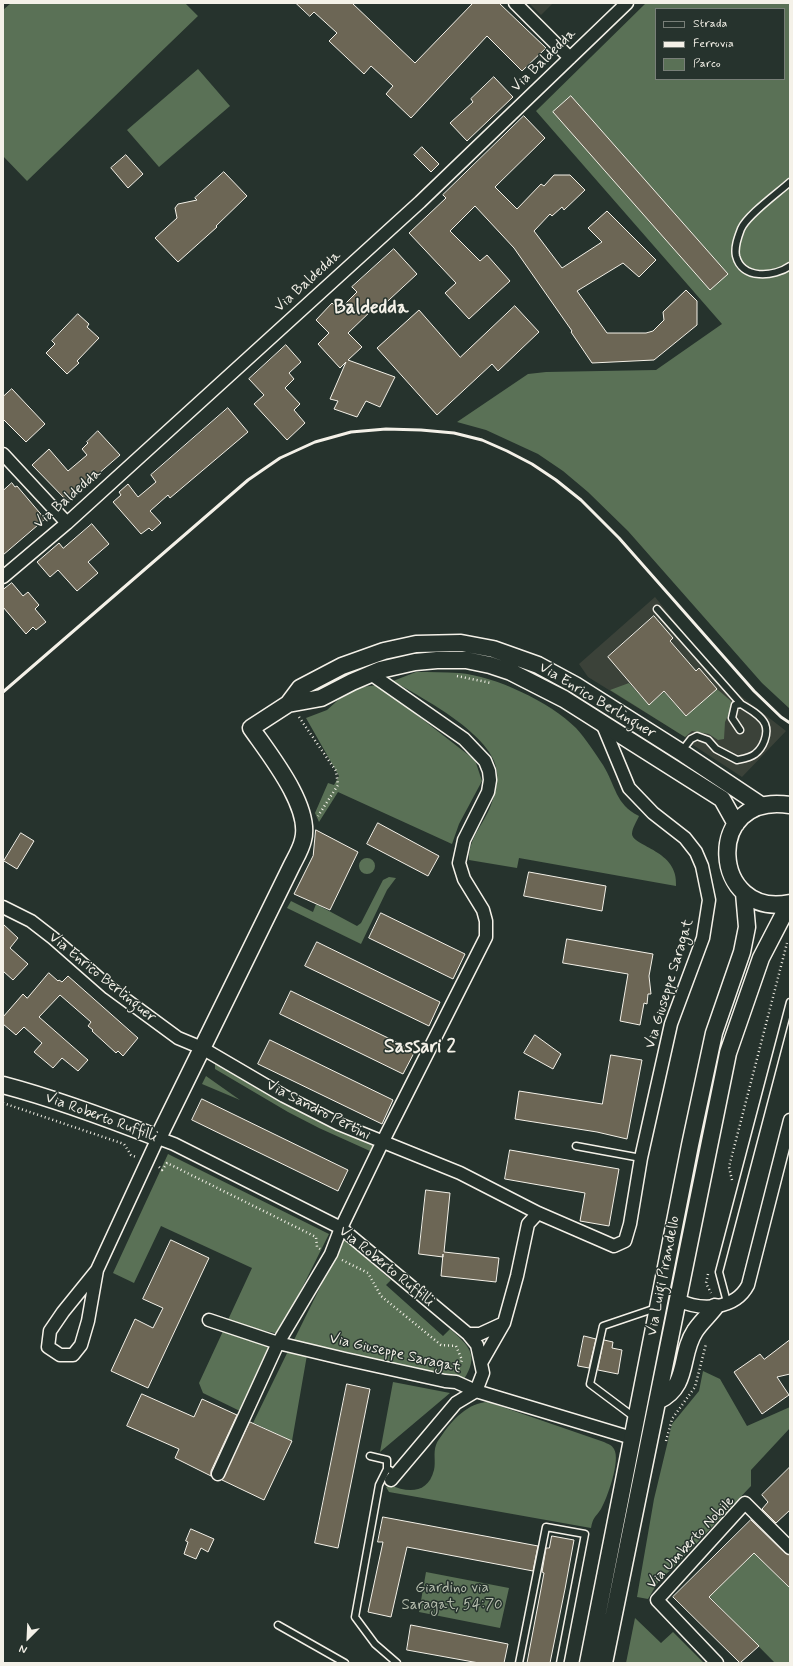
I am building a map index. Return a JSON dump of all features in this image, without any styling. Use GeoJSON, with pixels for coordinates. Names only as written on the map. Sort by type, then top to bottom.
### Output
{"type":"FeatureCollection","features":[{"type":"Feature","properties":{"kind":"main road","name":"Via Enrico Berlinguer"},"geometry":{"type":"LineString","coordinates":[[293,709],[298,686],[342,666],[384,651],[416,644],[461,643],[493,649],[538,665],[575,686],[684,754],[762,806]]}},
{"type":"Feature","properties":{"kind":"main road","name":"Via Enrico Berlinguer"},"geometry":{"type":"LineString","coordinates":[[202,1048],[304,839],[303,815],[288,783],[251,728],[321,698],[371,674],[415,662],[438,660],[466,660],[511,672],[564,699],[722,799],[736,824]]}},
{"type":"Feature","properties":{"kind":"main road"},"geometry":{"type":"LineString","coordinates":[[790,804],[776,803],[752,810],[736,824],[729,837],[726,852],[728,867],[734,881],[744,893],[757,900],[770,904],[790,903]]}},
{"type":"Feature","properties":{"kind":"main road","name":"Via Luigi Pirandello"},"geometry":{"type":"LineString","coordinates":[[588,1663],[714,1033],[742,952],[747,927],[744,893]]}},
{"type":"Feature","properties":{"kind":"main road","name":"Via Luigi Pirandello"},"geometry":{"type":"LineString","coordinates":[[604,1663],[608,1655],[728,1053],[761,958],[790,903]]}},
{"type":"Feature","properties":{"kind":"main road"},"geometry":{"type":"LineString","coordinates":[[164,1140],[202,1048]]}},
{"type":"Feature","properties":{"kind":"main road","name":"Via Roberto Ruffilli"},"geometry":{"type":"LineString","coordinates":[[3,1085],[44,1096],[164,1140]]}},
{"type":"Feature","properties":{"kind":"main road"},"geometry":{"type":"LineString","coordinates":[[658,1401],[663,1399],[676,1386],[682,1374],[688,1346],[695,1331],[721,1305]]}},
{"type":"Feature","properties":{"kind":"street"},"geometry":{"type":"LineString","coordinates":[[515,3],[570,58]]}},
{"type":"Feature","properties":{"kind":"street","name":"Via Baldedda"},"geometry":{"type":"LineString","coordinates":[[3,576],[67,523],[420,202],[627,3]]}},
{"type":"Feature","properties":{"kind":"street"},"geometry":{"type":"LineString","coordinates":[[3,454],[67,523]]}},
{"type":"Feature","properties":{"kind":"street","name":"Via Sandro Pertini"},"geometry":{"type":"LineString","coordinates":[[202,1048],[284,1096],[339,1124],[382,1143],[486,937],[486,921],[483,910],[464,879],[459,863],[464,840],[486,797],[490,780],[489,771],[485,761],[464,739],[371,674]]}},
{"type":"Feature","properties":{"kind":"street","name":"Via Giuseppe Saragat"},"geometry":{"type":"LineString","coordinates":[[538,1213],[614,1246],[625,1241],[630,1224],[642,1158],[671,1024],[703,938],[709,900],[702,866],[696,852],[685,838],[652,813],[629,788],[602,723]]}},
{"type":"Feature","properties":{"kind":"street","name":"Via Enrico Berlinguer"},"geometry":{"type":"LineString","coordinates":[[3,907],[31,921],[53,938],[110,988],[178,1038],[202,1048]]}},
{"type":"Feature","properties":{"kind":"street"},"geometry":{"type":"LineString","coordinates":[[721,1305],[744,1294],[748,1285],[790,1120]]}},
{"type":"Feature","properties":{"kind":"street"},"geometry":{"type":"LineString","coordinates":[[97,1270],[88,1321],[81,1346],[73,1355],[60,1355],[48,1346],[50,1331],[63,1312],[97,1270],[147,1162],[164,1140]]}},
{"type":"Feature","properties":{"kind":"street","name":"Via Roberto Ruffilli"},"geometry":{"type":"LineString","coordinates":[[164,1140],[341,1228],[468,1334],[477,1345],[484,1373],[476,1391]]}},
{"type":"Feature","properties":{"kind":"street"},"geometry":{"type":"LineString","coordinates":[[218,1474],[278,1343],[331,1254],[341,1228],[382,1143],[460,1173],[538,1213],[528,1224],[517,1276],[504,1323],[481,1363]]}},
{"type":"Feature","properties":{"kind":"street","name":"Via Luigi Pirandello"},"geometry":{"type":"LineString","coordinates":[[678,1300],[688,1305],[721,1305]]}},
{"type":"Feature","properties":{"kind":"street","name":"Via Giuseppe Saragat"},"geometry":{"type":"LineString","coordinates":[[209,1320],[278,1343],[392,1370],[456,1382],[476,1391]]}},
{"type":"Feature","properties":{"kind":"street"},"geometry":{"type":"LineString","coordinates":[[468,1334],[480,1334],[504,1323]]}},
{"type":"Feature","properties":{"kind":"street"},"geometry":{"type":"LineString","coordinates":[[476,1391],[632,1438]]}},
{"type":"Feature","properties":{"kind":"street","name":"Via Giuseppe Saragat"},"geometry":{"type":"LineString","coordinates":[[392,1474],[456,1403],[476,1391]]}},
{"type":"Feature","properties":{"kind":"street","name":"Via Umberto Nobile"},"geometry":{"type":"LineString","coordinates":[[717,1663],[657,1600],[745,1503],[790,1548]]}},
{"type":"Feature","properties":{"kind":"lane"},"geometry":{"type":"LineString","coordinates":[[790,182],[752,215],[742,227],[736,243],[736,256],[743,269],[758,275],[785,269],[790,266]]}},
{"type":"Feature","properties":{"kind":"lane"},"geometry":{"type":"LineString","coordinates":[[657,609],[741,704],[761,718],[765,724],[765,741],[754,755],[737,760],[716,750],[708,740],[697,736],[690,739],[684,748],[684,754]]}},
{"type":"Feature","properties":{"kind":"lane"},"geometry":{"type":"LineString","coordinates":[[740,730],[732,718],[735,705],[741,704]]}},
{"type":"Feature","properties":{"kind":"lane"},"geometry":{"type":"LineString","coordinates":[[721,1305],[719,1272],[790,1002]]}},
{"type":"Feature","properties":{"kind":"lane"},"geometry":{"type":"LineString","coordinates":[[576,1146],[642,1158]]}},
{"type":"Feature","properties":{"kind":"lane"},"geometry":{"type":"LineString","coordinates":[[636,1419],[590,1384],[603,1326],[658,1307]]}},
{"type":"Feature","properties":{"kind":"lane"},"geometry":{"type":"LineString","coordinates":[[370,1456],[387,1460],[392,1474]]}},
{"type":"Feature","properties":{"kind":"lane","name":"Via Giuseppe Saragat"},"geometry":{"type":"LineString","coordinates":[[392,1474],[379,1485],[355,1617],[375,1644],[397,1663]]}},
{"type":"Feature","properties":{"kind":"lane"},"geometry":{"type":"LineString","coordinates":[[519,1663],[546,1526],[585,1534],[560,1663]]}},
{"type":"Feature","properties":{"kind":"lane"},"geometry":{"type":"LineString","coordinates":[[278,1626],[345,1663]]}},
{"type":"Feature","properties":{"kind":"path"},"geometry":{"type":"LineString","coordinates":[[456,676],[494,683]]}},
{"type":"Feature","properties":{"kind":"path"},"geometry":{"type":"LineString","coordinates":[[293,709],[336,771],[338,785],[315,820]]}},
{"type":"Feature","properties":{"kind":"path"},"geometry":{"type":"LineString","coordinates":[[3,1103],[124,1144],[131,1155],[158,1167],[164,1140]]}},
{"type":"Feature","properties":{"kind":"shaded area"},"geometry":{"type":"Polygon","coordinates":[[[529,3],[553,3],[541,15],[529,3]]]}},
{"type":"Feature","properties":{"kind":"shaded area"},"geometry":{"type":"Polygon","coordinates":[[[655,597],[732,689],[786,731],[742,777],[693,745],[685,737],[588,677],[579,664],[655,597]]]}},
{"type":"Feature","properties":{"kind":"green space"},"geometry":{"type":"Polygon","coordinates":[[[11,3],[185,3],[198,16],[27,181],[3,156],[3,10],[11,3]]]}},
{"type":"Feature","properties":{"kind":"green space"},"geometry":{"type":"Polygon","coordinates":[[[646,3],[790,3],[790,709],[762,683],[628,531],[588,492],[563,471],[538,454],[486,430],[457,422],[528,374],[546,372],[656,370],[722,324],[536,111],[646,3]]]}},
{"type":"Feature","properties":{"kind":"green space"},"geometry":{"type":"Polygon","coordinates":[[[198,69],[230,106],[159,167],[127,130],[198,69]]]}},
{"type":"Feature","properties":{"kind":"green space"},"geometry":{"type":"Polygon","coordinates":[[[416,672],[459,673],[489,679],[537,700],[565,718],[576,728],[594,751],[603,765],[620,800],[625,806],[639,816],[632,832],[634,838],[640,843],[656,851],[671,865],[675,874],[676,886],[519,858],[517,868],[469,860],[471,845],[494,797],[497,784],[497,772],[493,758],[484,745],[470,731],[455,719],[393,681],[416,672]]]}},
{"type":"Feature","properties":{"kind":"green space"},"geometry":{"type":"Polygon","coordinates":[[[629,683],[649,705],[664,692],[686,716],[717,689],[731,701],[731,709],[725,722],[724,739],[718,740],[709,734],[692,731],[685,737],[610,690],[629,683]]]}},
{"type":"Feature","properties":{"kind":"green space"},"geometry":{"type":"Polygon","coordinates":[[[378,685],[475,760],[482,781],[459,824],[452,844],[338,792],[319,822],[315,813],[328,783],[334,785],[339,776],[306,718],[327,710],[347,692],[362,687],[378,685]]]}},
{"type":"Feature","properties":{"kind":"green space"},"geometry":{"type":"Polygon","coordinates":[[[364,858],[370,858],[375,863],[373,872],[370,874],[364,874],[359,869],[359,863],[364,858]]]}},
{"type":"Feature","properties":{"kind":"green space"},"geometry":{"type":"Polygon","coordinates":[[[389,877],[396,878],[387,890],[361,944],[287,908],[291,901],[313,912],[316,904],[357,926],[361,923],[383,880],[389,877]]]}},
{"type":"Feature","properties":{"kind":"green space"},"geometry":{"type":"Polygon","coordinates":[[[215,1062],[273,1095],[373,1145],[370,1151],[288,1112],[215,1069],[215,1062]]]}},
{"type":"Feature","properties":{"kind":"green space"},"geometry":{"type":"Polygon","coordinates":[[[206,1076],[240,1100],[202,1084],[206,1076]]]}},
{"type":"Feature","properties":{"kind":"green space"},"geometry":{"type":"Polygon","coordinates":[[[168,1154],[329,1234],[279,1334],[227,1322],[252,1268],[161,1226],[134,1283],[113,1273],[168,1154]]]}},
{"type":"Feature","properties":{"kind":"green space"},"geometry":{"type":"Polygon","coordinates":[[[344,1239],[391,1280],[386,1285],[443,1336],[450,1329],[462,1340],[470,1351],[471,1357],[469,1371],[464,1379],[294,1340],[344,1239]]]}},
{"type":"Feature","properties":{"kind":"green space"},"geometry":{"type":"Polygon","coordinates":[[[224,1329],[275,1343],[242,1412],[203,1393],[199,1383],[224,1329]]]}},
{"type":"Feature","properties":{"kind":"green space"},"geometry":{"type":"Polygon","coordinates":[[[290,1347],[307,1355],[292,1441],[253,1423],[290,1347]]]}},
{"type":"Feature","properties":{"kind":"green space"},"geometry":{"type":"Polygon","coordinates":[[[703,1371],[720,1379],[747,1426],[790,1407],[790,1428],[751,1470],[751,1486],[672,1569],[660,1579],[648,1599],[637,1597],[654,1499],[672,1424],[699,1391],[703,1371]]]}},
{"type":"Feature","properties":{"kind":"green space"},"geometry":{"type":"Polygon","coordinates":[[[393,1382],[450,1393],[380,1452],[393,1382]]]}},
{"type":"Feature","properties":{"kind":"green space"},"geometry":{"type":"Polygon","coordinates":[[[488,1402],[604,1442],[614,1449],[616,1454],[616,1462],[610,1489],[604,1504],[593,1520],[591,1528],[389,1492],[386,1487],[390,1485],[397,1488],[416,1490],[427,1484],[434,1470],[436,1444],[446,1429],[456,1418],[474,1405],[488,1402]]]}},
{"type":"Feature","properties":{"kind":"green space"},"geometry":{"type":"Polygon","coordinates":[[[749,1548],[790,1588],[790,1663],[775,1663],[705,1592],[713,1593],[750,1557],[749,1548]]]}},
{"type":"Feature","properties":{"kind":"green space","name":"Giardino via Saragat, 54:70"},"geometry":{"type":"Polygon","coordinates":[[[426,1572],[509,1588],[500,1628],[419,1612],[426,1572]]]}},
{"type":"Feature","properties":{"kind":"green space"},"geometry":{"type":"Polygon","coordinates":[[[635,1618],[661,1643],[673,1632],[704,1663],[626,1663],[635,1618]]]}},
{"type":"Feature","properties":{"kind":"building"},"geometry":{"type":"Polygon","coordinates":[[[296,3],[352,3],[415,63],[473,3],[499,3],[546,48],[522,71],[487,36],[411,118],[386,94],[393,86],[371,66],[364,74],[329,41],[337,33],[314,12],[310,16],[296,3]]]}},
{"type":"Feature","properties":{"kind":"building"},"geometry":{"type":"Polygon","coordinates":[[[494,77],[513,97],[467,141],[450,123],[473,102],[471,99],[494,77]]]}},
{"type":"Feature","properties":{"kind":"building"},"geometry":{"type":"Polygon","coordinates":[[[571,96],[728,274],[710,290],[553,112],[571,96]]]}},
{"type":"Feature","properties":{"kind":"building"},"geometry":{"type":"Polygon","coordinates":[[[524,116],[545,138],[495,187],[517,209],[541,184],[544,186],[554,175],[570,175],[585,190],[564,210],[562,207],[552,216],[550,214],[534,231],[562,268],[602,242],[588,228],[607,211],[656,260],[639,277],[623,263],[577,291],[607,333],[646,333],[653,331],[664,320],[663,312],[686,290],[697,301],[697,325],[654,360],[592,363],[571,332],[572,331],[514,248],[475,206],[450,231],[480,261],[487,255],[510,281],[469,319],[445,293],[456,283],[409,233],[446,198],[443,195],[524,116]]]}},
{"type":"Feature","properties":{"kind":"building"},"geometry":{"type":"Polygon","coordinates":[[[422,147],[439,164],[431,172],[414,155],[422,147]]]}},
{"type":"Feature","properties":{"kind":"building"},"geometry":{"type":"Polygon","coordinates":[[[126,155],[143,174],[128,188],[111,168],[126,155]]]}},
{"type":"Feature","properties":{"kind":"building"},"geometry":{"type":"Polygon","coordinates":[[[224,172],[247,196],[216,226],[217,227],[178,262],[155,238],[177,218],[175,208],[178,204],[197,200],[195,198],[224,172]]]}},
{"type":"Feature","properties":{"kind":"building"},"geometry":{"type":"Polygon","coordinates":[[[394,249],[417,274],[376,312],[373,309],[348,333],[362,347],[348,360],[395,377],[380,407],[366,401],[357,417],[334,409],[338,401],[330,399],[346,362],[340,368],[318,344],[329,333],[316,320],[332,303],[339,310],[357,292],[352,287],[394,249]]]}},
{"type":"Feature","properties":{"kind":"building"},"geometry":{"type":"Polygon","coordinates":[[[515,306],[539,332],[498,371],[492,364],[437,415],[377,348],[419,310],[460,357],[515,306]]]}},
{"type":"Feature","properties":{"kind":"building"},"geometry":{"type":"Polygon","coordinates":[[[78,314],[89,324],[87,327],[99,338],[77,361],[79,363],[67,374],[46,353],[55,344],[52,341],[78,314]]]}},
{"type":"Feature","properties":{"kind":"building"},"geometry":{"type":"Polygon","coordinates":[[[286,345],[301,362],[289,373],[294,379],[285,388],[300,404],[294,410],[305,423],[287,440],[254,404],[264,395],[249,379],[286,345]]]}},
{"type":"Feature","properties":{"kind":"building"},"geometry":{"type":"Polygon","coordinates":[[[12,389],[45,424],[26,442],[3,419],[3,397],[12,389]]]}},
{"type":"Feature","properties":{"kind":"building"},"geometry":{"type":"Polygon","coordinates":[[[228,408],[248,432],[170,498],[168,495],[150,511],[161,523],[152,531],[149,528],[141,534],[113,502],[121,495],[119,492],[128,484],[138,497],[156,482],[151,475],[228,408]]]}},
{"type":"Feature","properties":{"kind":"building"},"geometry":{"type":"Polygon","coordinates":[[[98,431],[120,455],[67,501],[32,465],[49,449],[68,471],[87,455],[82,449],[98,431]]]}},
{"type":"Feature","properties":{"kind":"building"},"geometry":{"type":"Polygon","coordinates":[[[12,483],[15,487],[17,486],[45,519],[3,555],[3,491],[12,483]]]}},
{"type":"Feature","properties":{"kind":"building"},"geometry":{"type":"Polygon","coordinates":[[[92,524],[109,544],[88,562],[98,573],[77,591],[58,570],[50,577],[37,562],[59,543],[63,548],[92,524]]]}},
{"type":"Feature","properties":{"kind":"building"},"geometry":{"type":"Polygon","coordinates":[[[12,583],[23,596],[28,592],[39,605],[35,609],[46,622],[36,630],[33,627],[26,634],[3,607],[3,590],[12,583]]]}},
{"type":"Feature","properties":{"kind":"building"},"geometry":{"type":"Polygon","coordinates":[[[654,616],[673,638],[670,641],[696,671],[699,668],[717,689],[686,716],[664,691],[649,705],[608,657],[654,616]]]}},
{"type":"Feature","properties":{"kind":"building"},"geometry":{"type":"Polygon","coordinates":[[[378,823],[439,856],[428,876],[367,844],[378,823]]]}},
{"type":"Feature","properties":{"kind":"building"},"geometry":{"type":"Polygon","coordinates":[[[316,830],[358,852],[330,910],[294,894],[313,856],[316,830]]]}},
{"type":"Feature","properties":{"kind":"building"},"geometry":{"type":"Polygon","coordinates":[[[21,833],[34,841],[17,869],[4,861],[21,833]]]}},
{"type":"Feature","properties":{"kind":"building"},"geometry":{"type":"Polygon","coordinates":[[[529,872],[606,886],[602,911],[524,896],[529,872]]]}},
{"type":"Feature","properties":{"kind":"building"},"geometry":{"type":"Polygon","coordinates":[[[381,913],[465,954],[453,979],[369,938],[381,913]]]}},
{"type":"Feature","properties":{"kind":"building"},"geometry":{"type":"Polygon","coordinates":[[[3,924],[18,938],[10,948],[28,964],[13,980],[3,971],[3,924]]]}},
{"type":"Feature","properties":{"kind":"building"},"geometry":{"type":"Polygon","coordinates":[[[567,939],[653,954],[649,976],[651,994],[648,994],[647,1004],[644,1003],[640,1025],[620,1021],[628,974],[563,963],[567,939]]]}},
{"type":"Feature","properties":{"kind":"building"},"geometry":{"type":"Polygon","coordinates":[[[317,942],[440,1002],[429,1026],[305,966],[317,942]]]}},
{"type":"Feature","properties":{"kind":"building"},"geometry":{"type":"Polygon","coordinates":[[[49,973],[58,981],[59,980],[62,982],[68,976],[138,1038],[123,1056],[118,1051],[116,1053],[92,1031],[93,1030],[88,1026],[91,1022],[60,995],[39,1017],[88,1060],[78,1071],[62,1058],[53,1068],[34,1052],[42,1043],[24,1027],[16,1035],[3,1024],[3,1017],[23,994],[27,998],[49,973]]]}},
{"type":"Feature","properties":{"kind":"building"},"geometry":{"type":"Polygon","coordinates":[[[291,991],[415,1051],[403,1074],[280,1014],[291,991]]]}},
{"type":"Feature","properties":{"kind":"building"},"geometry":{"type":"Polygon","coordinates":[[[535,1035],[561,1054],[553,1069],[524,1053],[535,1035]]]}},
{"type":"Feature","properties":{"kind":"building"},"geometry":{"type":"Polygon","coordinates":[[[270,1040],[393,1100],[382,1124],[258,1064],[270,1040]]]}},
{"type":"Feature","properties":{"kind":"building"},"geometry":{"type":"Polygon","coordinates":[[[611,1055],[642,1060],[627,1139],[597,1132],[515,1119],[519,1091],[602,1104],[611,1055]]]}},
{"type":"Feature","properties":{"kind":"building"},"geometry":{"type":"Polygon","coordinates":[[[202,1099],[348,1170],[338,1191],[192,1120],[202,1099]]]}},
{"type":"Feature","properties":{"kind":"building"},"geometry":{"type":"Polygon","coordinates":[[[510,1150],[619,1169],[609,1226],[580,1221],[585,1193],[505,1179],[510,1150]]]}},
{"type":"Feature","properties":{"kind":"building"},"geometry":{"type":"Polygon","coordinates":[[[426,1190],[450,1193],[444,1252],[499,1258],[496,1282],[441,1276],[443,1257],[419,1254],[426,1190]]]}},
{"type":"Feature","properties":{"kind":"building"},"geometry":{"type":"Polygon","coordinates":[[[171,1240],[209,1258],[148,1388],[111,1371],[135,1319],[153,1328],[163,1308],[143,1299],[171,1240]]]}},
{"type":"Feature","properties":{"kind":"building"},"geometry":{"type":"Polygon","coordinates":[[[584,1336],[596,1339],[589,1368],[578,1366],[584,1336]]]}},
{"type":"Feature","properties":{"kind":"building"},"geometry":{"type":"Polygon","coordinates":[[[604,1340],[613,1342],[612,1348],[622,1350],[618,1374],[598,1370],[604,1340]]]}},
{"type":"Feature","properties":{"kind":"building"},"geometry":{"type":"Polygon","coordinates":[[[790,1340],[790,1374],[777,1377],[789,1395],[762,1414],[734,1372],[760,1354],[764,1359],[790,1340]]]}},
{"type":"Feature","properties":{"kind":"building"},"geometry":{"type":"Polygon","coordinates":[[[347,1384],[370,1389],[338,1548],[315,1543],[347,1384]]]}},
{"type":"Feature","properties":{"kind":"building"},"geometry":{"type":"Polygon","coordinates":[[[142,1394],[194,1417],[202,1399],[237,1415],[211,1471],[211,1476],[175,1458],[179,1449],[127,1426],[142,1394]]]}},
{"type":"Feature","properties":{"kind":"building"},"geometry":{"type":"Polygon","coordinates":[[[250,1422],[292,1441],[264,1500],[222,1480],[250,1422]]]}},
{"type":"Feature","properties":{"kind":"building"},"geometry":{"type":"Polygon","coordinates":[[[790,1467],[790,1510],[776,1523],[762,1509],[768,1502],[762,1495],[790,1467]]]}},
{"type":"Feature","properties":{"kind":"building"},"geometry":{"type":"Polygon","coordinates":[[[383,1517],[538,1546],[533,1571],[407,1547],[391,1617],[368,1612],[383,1542],[378,1542],[383,1517]]]}},
{"type":"Feature","properties":{"kind":"building"},"geometry":{"type":"Polygon","coordinates":[[[751,1520],[785,1553],[790,1555],[790,1588],[754,1553],[709,1597],[759,1646],[740,1663],[673,1597],[751,1520]]]}},
{"type":"Feature","properties":{"kind":"building"},"geometry":{"type":"Polygon","coordinates":[[[191,1529],[214,1539],[208,1552],[201,1548],[196,1559],[184,1554],[188,1542],[186,1541],[191,1529]]]}},
{"type":"Feature","properties":{"kind":"building"},"geometry":{"type":"Polygon","coordinates":[[[552,1536],[574,1540],[565,1589],[550,1663],[527,1663],[544,1573],[542,1572],[546,1548],[549,1548],[552,1536]]]}},
{"type":"Feature","properties":{"kind":"building"},"geometry":{"type":"Polygon","coordinates":[[[411,1625],[508,1644],[504,1663],[479,1663],[407,1650],[411,1625]]]}},
{"type":"Feature","properties":{"kind":"railway"},"geometry":{"type":"LineString","coordinates":[[3,692],[248,480],[280,458],[315,442],[351,432],[386,429],[421,430],[454,433],[482,440],[532,464],[556,480],[581,500],[619,538],[754,691],[781,717],[790,723]]}},
{"type":"Feature","properties":{"kind":"district","name":"Baldedda"},"geometry":{"type":"Point","coordinates":[371,309]}},
{"type":"Feature","properties":{"kind":"district","name":"Sassari 2"},"geometry":{"type":"Point","coordinates":[420,1048]}}]}
